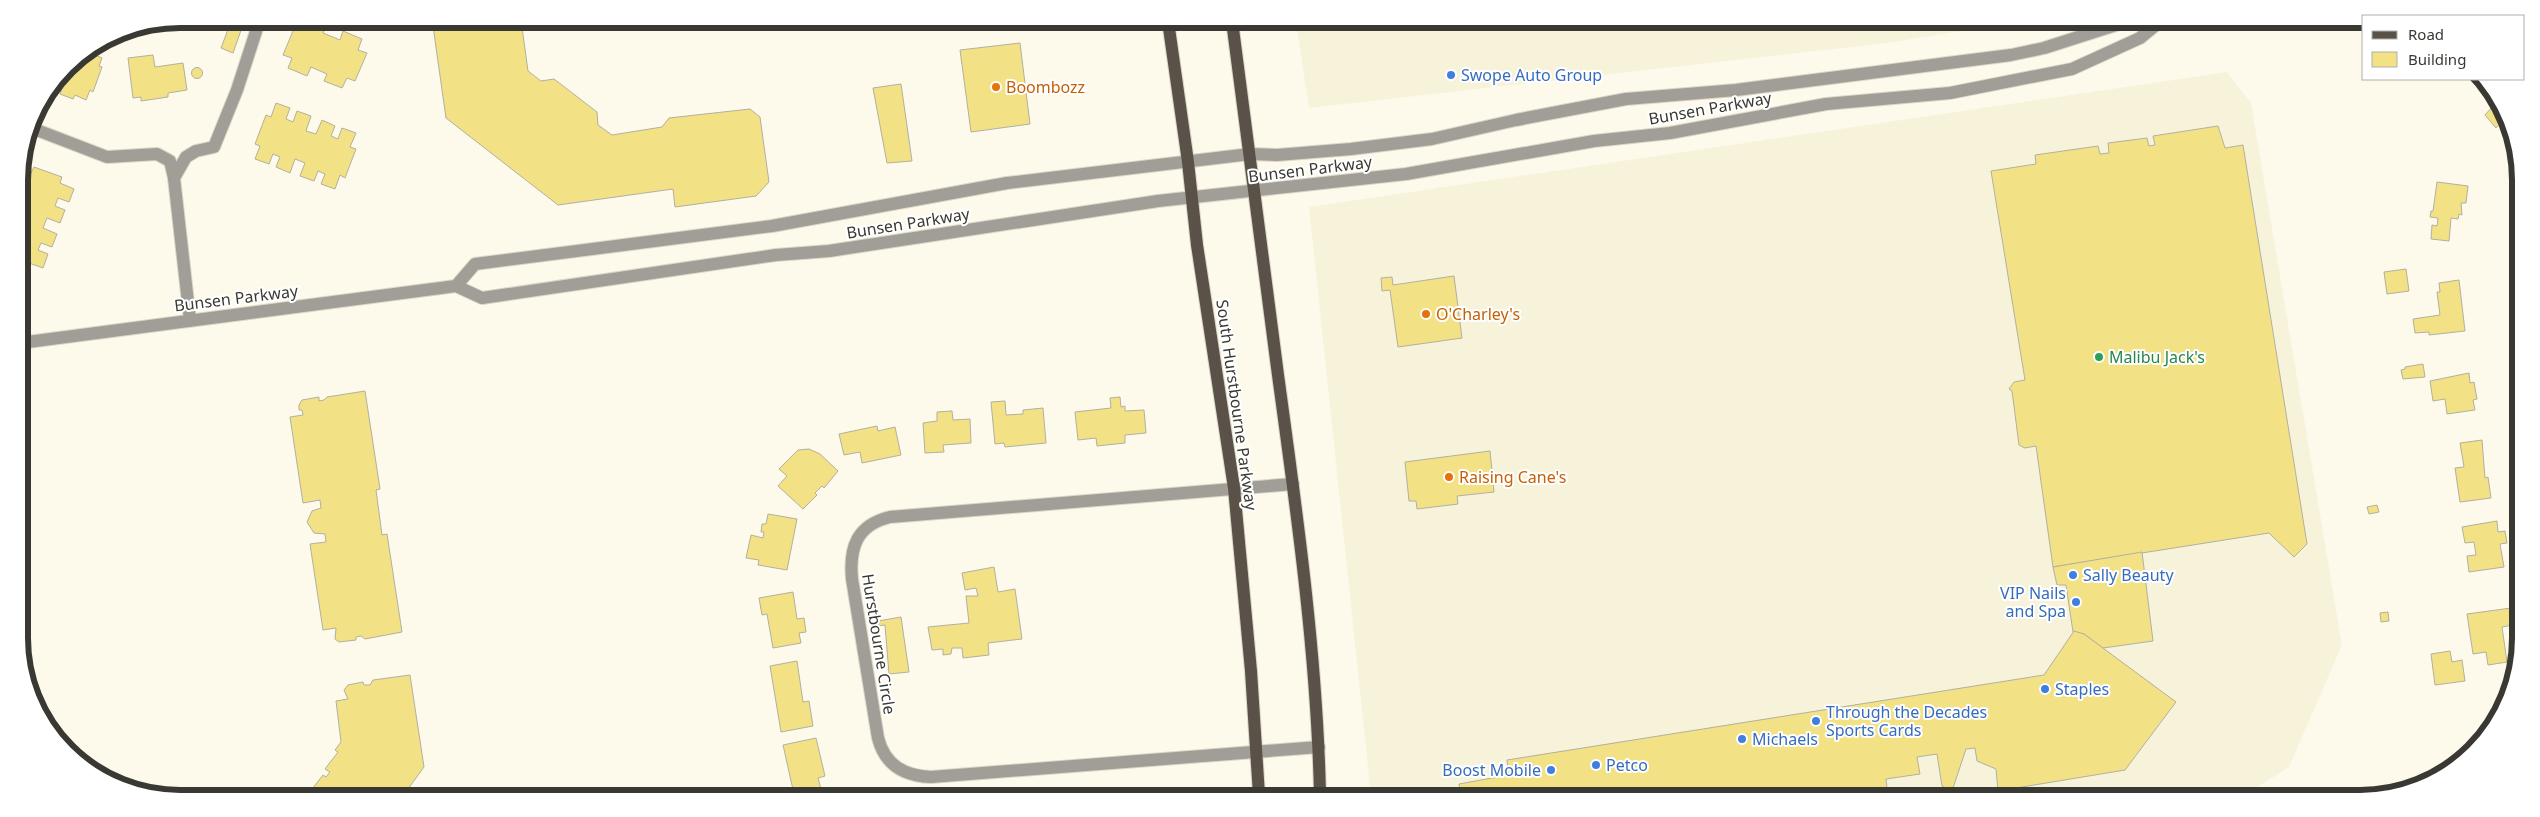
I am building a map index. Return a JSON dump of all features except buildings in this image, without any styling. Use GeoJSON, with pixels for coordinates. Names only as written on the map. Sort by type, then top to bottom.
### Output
{"type":"FeatureCollection","features":[{"type":"Feature","properties":{"kind":"main road","name":"South Hurstbourne Parkway"},"geometry":{"type":"LineString","coordinates":[[1169,28],[1234,488],[1259,790]]}},
{"type":"Feature","properties":{"kind":"main road"},"geometry":{"type":"LineString","coordinates":[[1233,28],[1293,484],[1319,747],[1320,789]]}},
{"type":"Feature","properties":{"kind":"street"},"geometry":{"type":"LineString","coordinates":[[174,178],[186,157],[196,150],[214,147],[237,90],[257,28]]}},
{"type":"Feature","properties":{"kind":"street","name":"Bunsen Parkway"},"geometry":{"type":"LineString","coordinates":[[456,286],[475,264],[772,226],[1007,183],[1250,154],[1277,155],[1351,149],[1432,139],[1516,120],[1626,99],[1736,90],[2010,54],[2044,48],[2106,28]]}},
{"type":"Feature","properties":{"kind":"street","name":"Bunsen Parkway"},"geometry":{"type":"LineString","coordinates":[[28,342],[456,286],[482,298],[776,255],[839,250],[1192,197],[1254,192],[1406,174],[1594,141],[1670,132],[1826,104],[1950,93],[2072,69],[2140,38],[2153,28]]}},
{"type":"Feature","properties":{"kind":"street"},"geometry":{"type":"LineString","coordinates":[[36,130],[107,157],[157,154],[170,161],[174,178],[190,320]]}},
{"type":"Feature","properties":{"kind":"street","name":"Hurstbourne Circle"},"geometry":{"type":"LineString","coordinates":[[1293,484],[890,517],[879,520],[863,531],[855,544],[850,560],[878,738],[888,760],[900,771],[916,776],[931,777],[1319,747]]}},
{"type":"Feature","properties":{"kind":"shaded area","name":"Swope Auto Group"},"geometry":{"type":"Polygon","coordinates":[[[1297,28],[1980,28],[1887,43],[1309,108],[1297,28]]]}},
{"type":"Feature","properties":{"kind":"shaded area"},"geometry":{"type":"Polygon","coordinates":[[[2227,72],[2251,103],[2342,645],[2289,767],[2254,789],[1370,789],[1309,207],[2227,72]]]}},
{"type":"Feature","properties":{"kind":"place","name":"Swope Auto Group"},"geometry":{"type":"Point","coordinates":[1451,75]}},
{"type":"Feature","properties":{"kind":"place","name":"Boombozz"},"geometry":{"type":"Point","coordinates":[996,87]}},
{"type":"Feature","properties":{"kind":"place","name":"O'Charley's"},"geometry":{"type":"Point","coordinates":[1426,314]}},
{"type":"Feature","properties":{"kind":"place","name":"Malibu Jack's"},"geometry":{"type":"Point","coordinates":[2099,357]}},
{"type":"Feature","properties":{"kind":"place","name":"Raising Cane's"},"geometry":{"type":"Point","coordinates":[1449,477]}},
{"type":"Feature","properties":{"kind":"place","name":"Sally Beauty"},"geometry":{"type":"Point","coordinates":[2073,575]}},
{"type":"Feature","properties":{"kind":"place","name":"VIP Nails and Spa"},"geometry":{"type":"Point","coordinates":[2076,602]}},
{"type":"Feature","properties":{"kind":"place","name":"Staples"},"geometry":{"type":"Point","coordinates":[2045,689]}},
{"type":"Feature","properties":{"kind":"place","name":"Through the Decades Sports Cards"},"geometry":{"type":"Point","coordinates":[1816,721]}},
{"type":"Feature","properties":{"kind":"place","name":"Michaels"},"geometry":{"type":"Point","coordinates":[1742,739]}},
{"type":"Feature","properties":{"kind":"place","name":"Petco"},"geometry":{"type":"Point","coordinates":[1596,765]}},
{"type":"Feature","properties":{"kind":"place","name":"Boost Mobile"},"geometry":{"type":"Point","coordinates":[1551,770]}}]}
